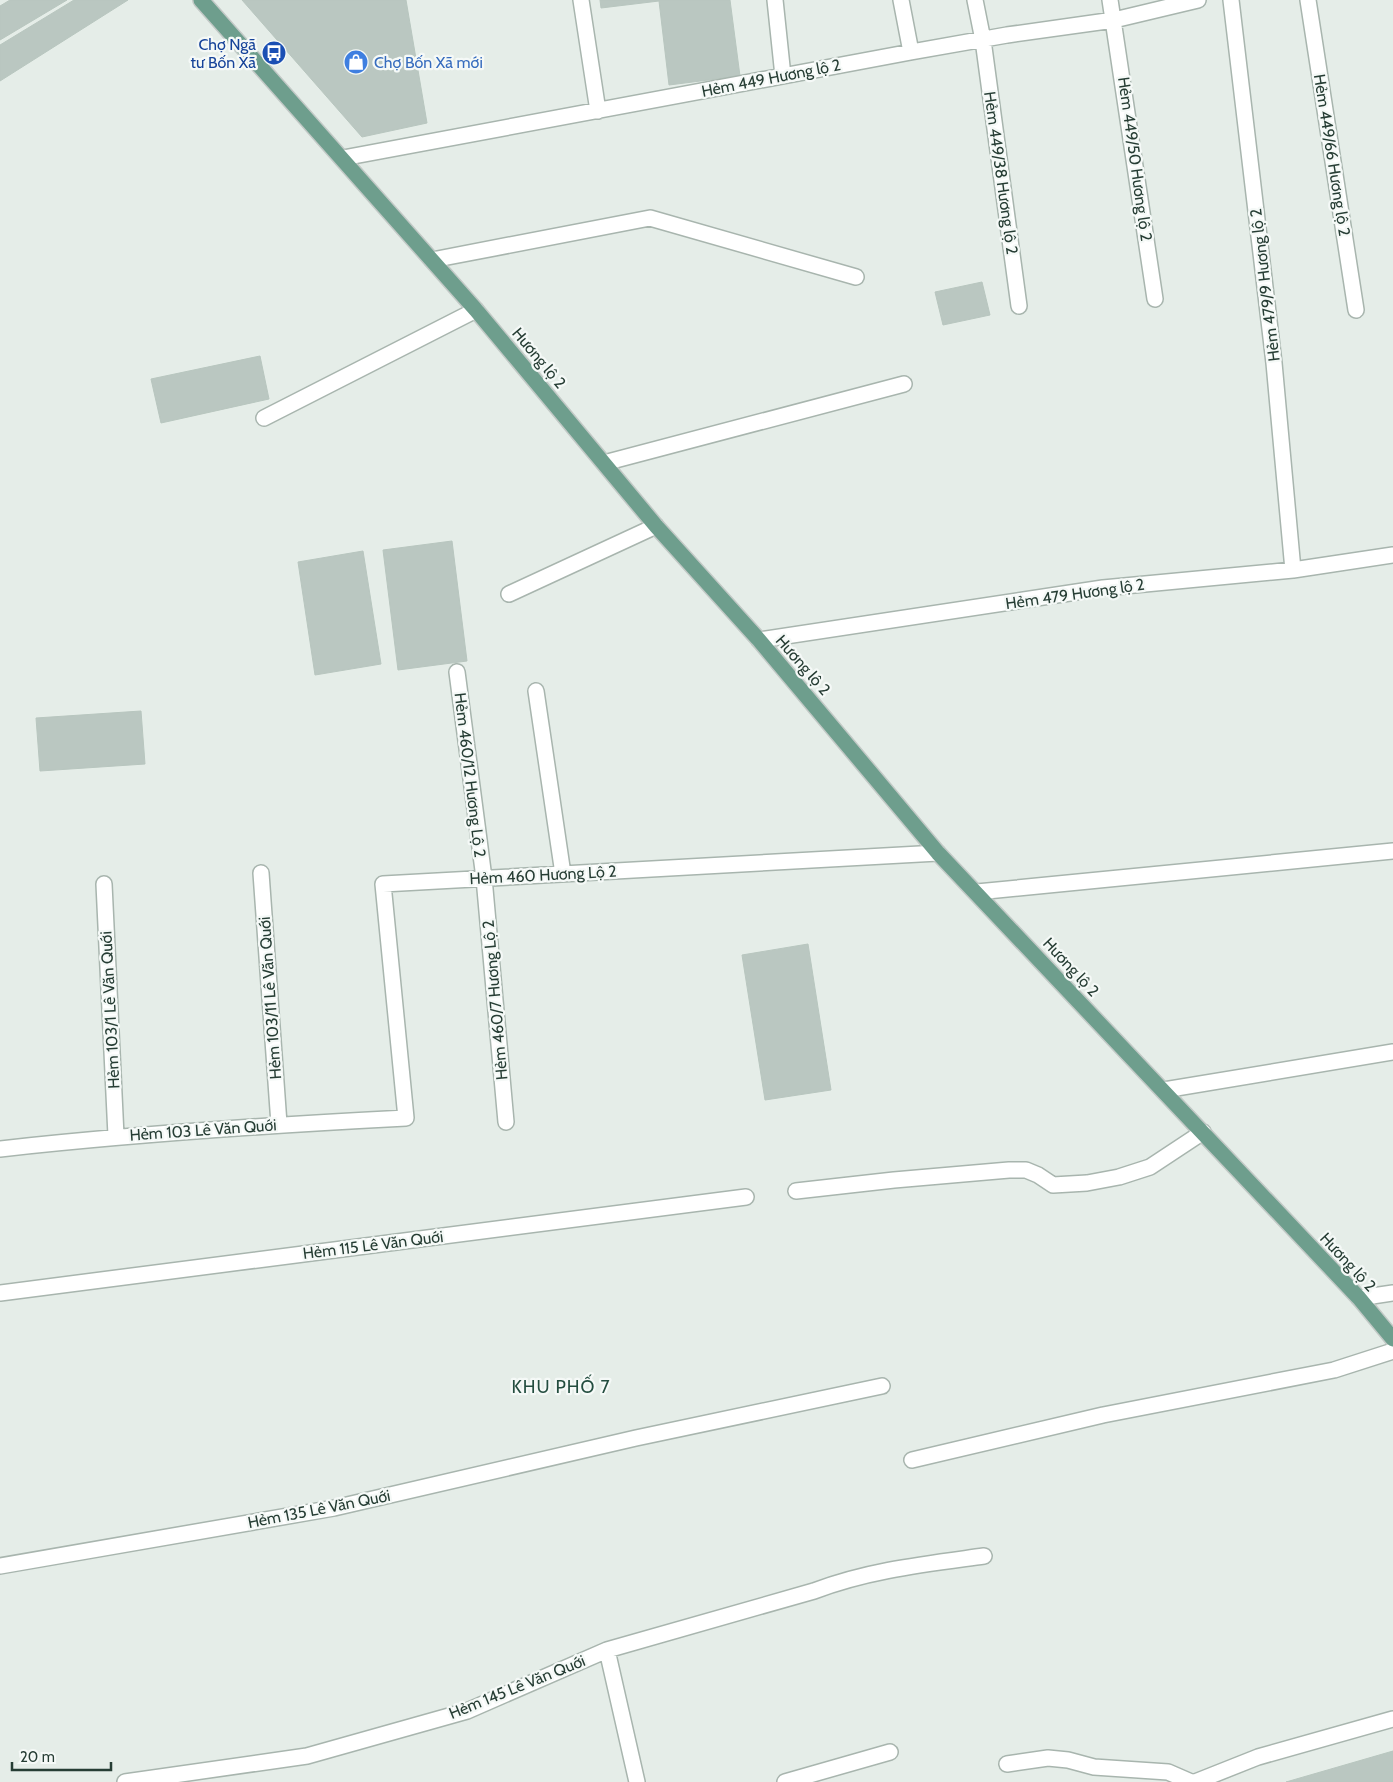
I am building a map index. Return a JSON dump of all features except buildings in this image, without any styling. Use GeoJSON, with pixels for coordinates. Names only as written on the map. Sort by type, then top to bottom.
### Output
{"type":"FeatureCollection","features":[{"type":"Feature","properties":{"kind":"main road","name":"Hương lộ 2"},"geometry":{"type":"LineString","coordinates":[[201,0],[476,310],[656,526],[759,640],[914,822],[938,853],[977,892],[1359,1298],[1393,1339]]}},
{"type":"Feature","properties":{"kind":"street"},"geometry":{"type":"LineString","coordinates":[[581,0],[598,111]]}},
{"type":"Feature","properties":{"kind":"street"},"geometry":{"type":"LineString","coordinates":[[775,0],[783,76]]}},
{"type":"Feature","properties":{"kind":"street"},"geometry":{"type":"LineString","coordinates":[[901,0],[911,52]]}},
{"type":"Feature","properties":{"kind":"street","name":"Hẻm 449/38 Hương lộ 2"},"geometry":{"type":"LineString","coordinates":[[976,0],[1019,306]]}},
{"type":"Feature","properties":{"kind":"street","name":"Hẻm 449/50 Hương lộ 2"},"geometry":{"type":"LineString","coordinates":[[1110,0],[1155,298]]}},
{"type":"Feature","properties":{"kind":"street","name":"Hẻm 449 Hương lộ 2"},"geometry":{"type":"LineString","coordinates":[[343,158],[911,52],[1114,20],[1198,0]]}},
{"type":"Feature","properties":{"kind":"street","name":"Hẻm 479/9 Hương lộ 2"},"geometry":{"type":"LineString","coordinates":[[1231,0],[1274,363],[1293,570]]}},
{"type":"Feature","properties":{"kind":"street","name":"Hẻm 449/66 Hương lộ 2"},"geometry":{"type":"LineString","coordinates":[[1308,0],[1356,310]]}},
{"type":"Feature","properties":{"kind":"street"},"geometry":{"type":"LineString","coordinates":[[432,260],[650,218],[856,277]]}},
{"type":"Feature","properties":{"kind":"street"},"geometry":{"type":"LineString","coordinates":[[264,418],[476,310]]}},
{"type":"Feature","properties":{"kind":"street"},"geometry":{"type":"LineString","coordinates":[[604,463],[904,384]]}},
{"type":"Feature","properties":{"kind":"street"},"geometry":{"type":"LineString","coordinates":[[509,594],[656,526]]}},
{"type":"Feature","properties":{"kind":"street","name":"Hẻm 479 Hương lộ 2"},"geometry":{"type":"LineString","coordinates":[[759,640],[1103,588],[1293,570],[1393,555]]}},
{"type":"Feature","properties":{"kind":"street","name":"Hẻm 460/12 Hương Lộ 2"},"geometry":{"type":"LineString","coordinates":[[457,672],[484,878]]}},
{"type":"Feature","properties":{"kind":"street"},"geometry":{"type":"LineString","coordinates":[[536,691],[563,874]]}},
{"type":"Feature","properties":{"kind":"street"},"geometry":{"type":"LineString","coordinates":[[977,892],[1393,851]]}},
{"type":"Feature","properties":{"kind":"street","name":"Hẻm 460 Hương Lộ 2"},"geometry":{"type":"LineString","coordinates":[[406,1118],[382,884],[938,853]]}},
{"type":"Feature","properties":{"kind":"street","name":"Hẻm 103/11 Lê Văn Quới"},"geometry":{"type":"LineString","coordinates":[[261,873],[279,1124]]}},
{"type":"Feature","properties":{"kind":"street","name":"Hẻm 460/7 Hương Lộ 2"},"geometry":{"type":"LineString","coordinates":[[484,878],[506,1122]]}},
{"type":"Feature","properties":{"kind":"street","name":"Hẻm 103/1 Lê Văn Quới"},"geometry":{"type":"LineString","coordinates":[[104,884],[116,1136]]}},
{"type":"Feature","properties":{"kind":"street"},"geometry":{"type":"LineString","coordinates":[[1164,1090],[1393,1052]]}},
{"type":"Feature","properties":{"kind":"street","name":"Hẻm 103 Lê Văn Quới"},"geometry":{"type":"LineString","coordinates":[[0,1149],[116,1136],[279,1124],[406,1118]]}},
{"type":"Feature","properties":{"kind":"street"},"geometry":{"type":"LineString","coordinates":[[796,1191],[1009,1170],[1026,1170],[1053,1185],[1087,1183],[1119,1177],[1150,1167],[1203,1132]]}},
{"type":"Feature","properties":{"kind":"street","name":"Hẻm 115 Lê Văn Quới"},"geometry":{"type":"LineString","coordinates":[[0,1292],[746,1197]]}},
{"type":"Feature","properties":{"kind":"street"},"geometry":{"type":"LineString","coordinates":[[1359,1298],[1393,1293]]}},
{"type":"Feature","properties":{"kind":"street"},"geometry":{"type":"LineString","coordinates":[[912,1460],[1104,1415],[1334,1370],[1393,1351]]}},
{"type":"Feature","properties":{"kind":"street","name":"Hẻm 135 Lê Văn Quới"},"geometry":{"type":"LineString","coordinates":[[0,1566],[334,1508],[636,1438],[882,1386]]}},
{"type":"Feature","properties":{"kind":"street","name":"Hẻm 145 Lê Văn Quới"},"geometry":{"type":"LineString","coordinates":[[125,1782],[307,1756],[467,1711],[607,1650],[885,1570],[984,1556]]}},
{"type":"Feature","properties":{"kind":"street"},"geometry":{"type":"LineString","coordinates":[[607,1650],[637,1782]]}},
{"type":"Feature","properties":{"kind":"street"},"geometry":{"type":"LineString","coordinates":[[1195,1782],[1258,1757],[1393,1719]]}},
{"type":"Feature","properties":{"kind":"street"},"geometry":{"type":"LineString","coordinates":[[785,1782],[890,1752]]}},
{"type":"Feature","properties":{"kind":"street"},"geometry":{"type":"LineString","coordinates":[[1008,1764],[1048,1758],[1094,1766],[1168,1772],[1191,1782]]}},
{"type":"Feature","properties":{"kind":"place","name":"Chợ Ngã tư Bốn Xã"},"geometry":{"type":"Point","coordinates":[274,53]}},
{"type":"Feature","properties":{"kind":"place","name":"Chợ Bốn Xã mới"},"geometry":{"type":"Point","coordinates":[356,62]}},
{"type":"Feature","properties":{"kind":"district","name":"KHU PHỐ 7"},"geometry":{"type":"Point","coordinates":[561,1387]}}]}
